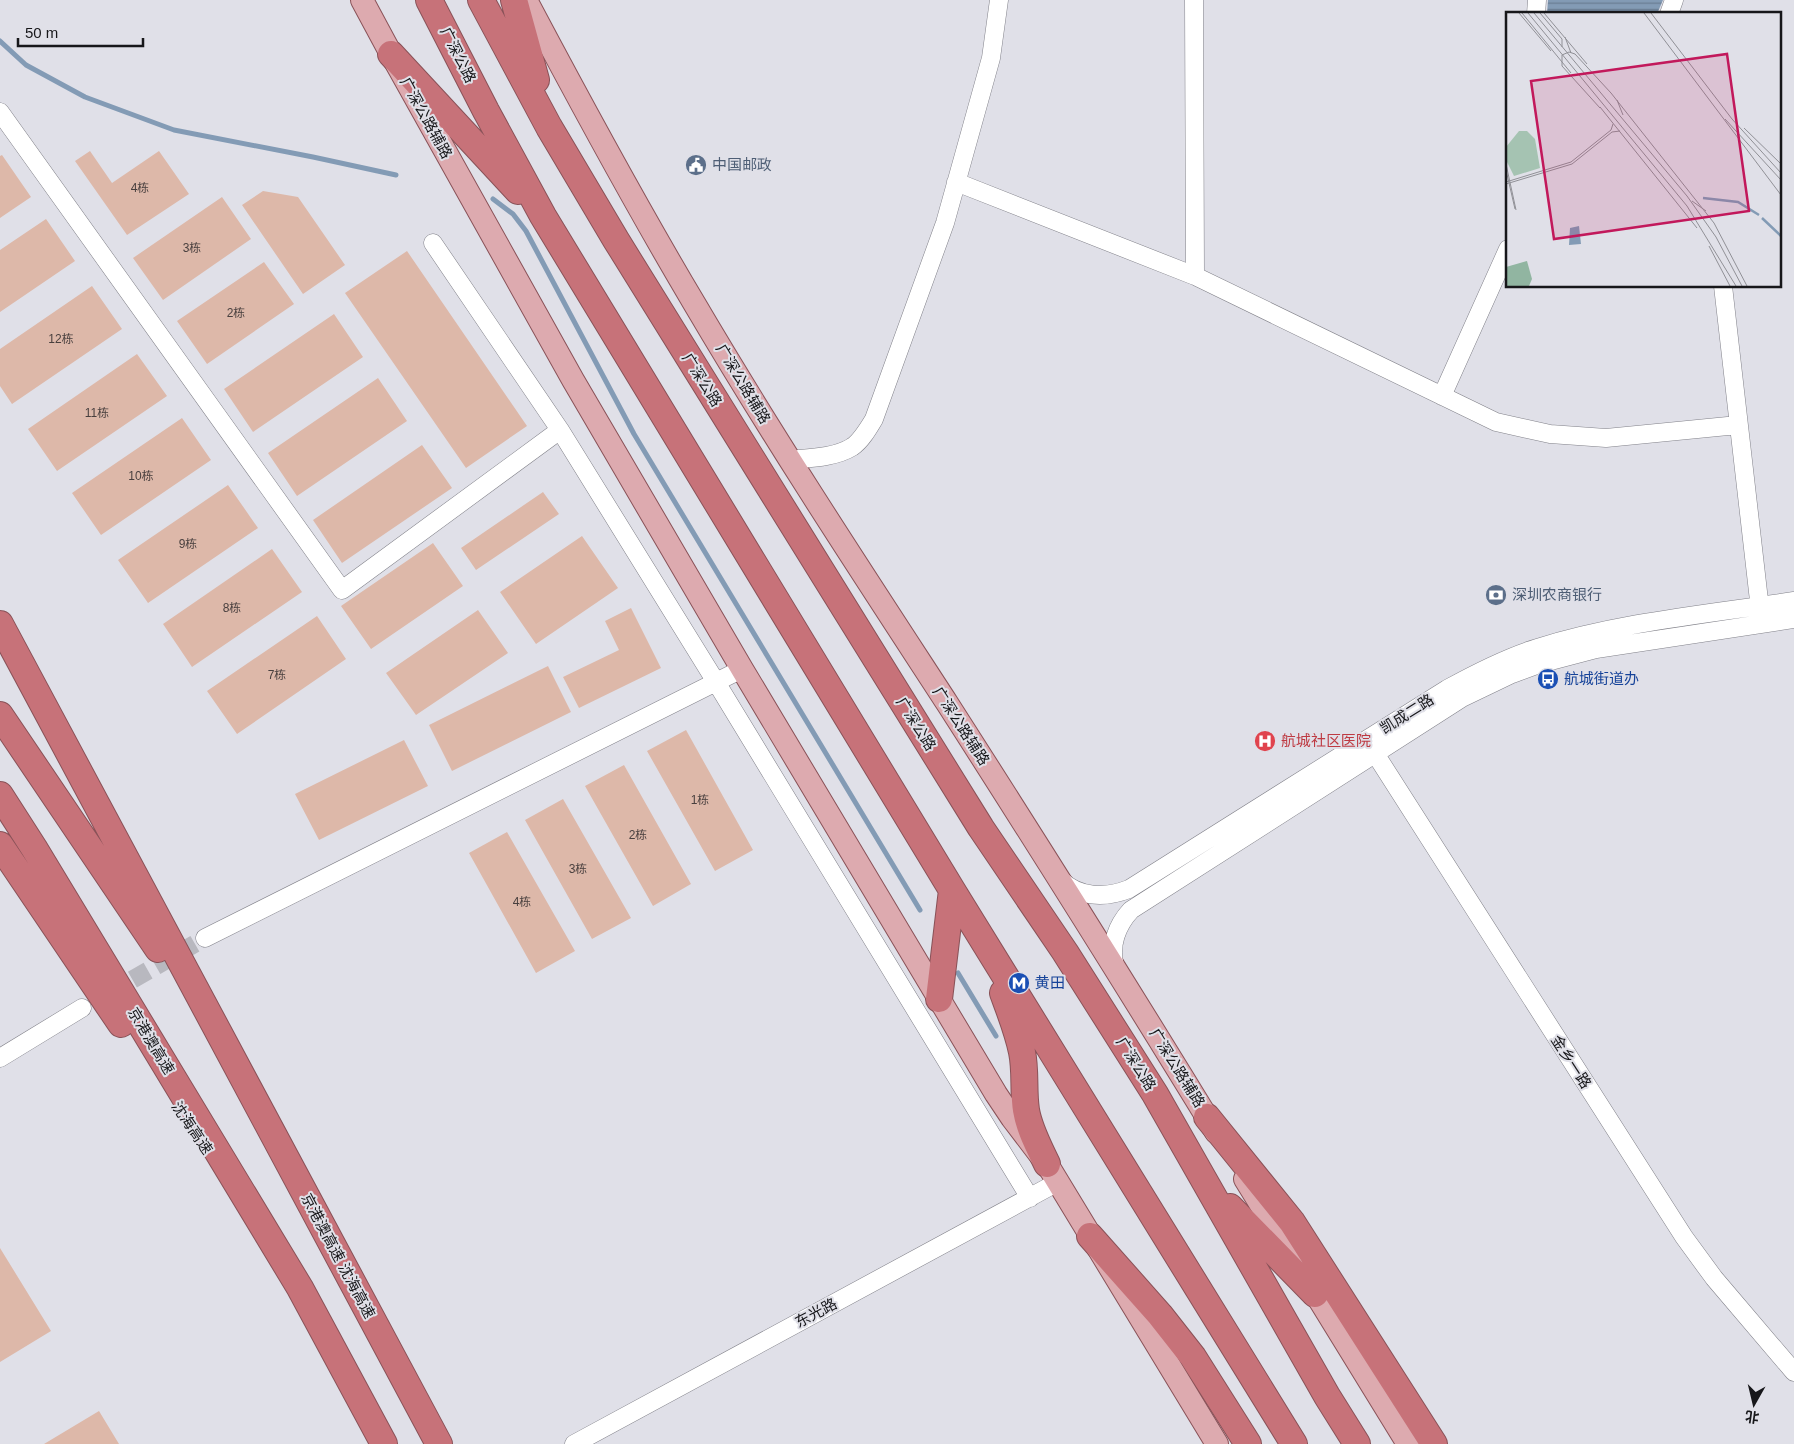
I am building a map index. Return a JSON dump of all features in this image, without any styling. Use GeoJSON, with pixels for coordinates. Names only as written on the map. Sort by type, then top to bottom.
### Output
{"type":"FeatureCollection","features":[{"type":"Feature","properties":{"kind":"highway","name":"广深公路"},"geometry":{"type":"LineString","coordinates":[[430,0],[542,216],[952,890],[1294,1444]]}},
{"type":"Feature","properties":{"kind":"highway","name":"广深公路"},"geometry":{"type":"LineString","coordinates":[[481,0],[549,127],[621,248],[981,828],[1065,952],[1150,1086],[1327,1396],[1357,1444]]}},
{"type":"Feature","properties":{"kind":"highway"},"geometry":{"type":"LineString","coordinates":[[514,0],[549,127]]}},
{"type":"Feature","properties":{"kind":"highway"},"geometry":{"type":"LineString","coordinates":[[391,54],[542,216]]}},
{"type":"Feature","properties":{"kind":"highway"},"geometry":{"type":"LineString","coordinates":[[0,624],[238,1067]]}},
{"type":"Feature","properties":{"kind":"highway"},"geometry":{"type":"LineString","coordinates":[[0,715],[238,1067]]}},
{"type":"Feature","properties":{"kind":"highway","name":"京港澳高速"},"geometry":{"type":"LineString","coordinates":[[0,795],[39,856],[300,1288]]}},
{"type":"Feature","properties":{"kind":"highway","name":"沈海高速"},"geometry":{"type":"LineString","coordinates":[[0,845],[300,1288]]}},
{"type":"Feature","properties":{"kind":"highway"},"geometry":{"type":"LineString","coordinates":[[939,999],[952,890]]}},
{"type":"Feature","properties":{"kind":"highway"},"geometry":{"type":"LineString","coordinates":[[978,932],[994,969],[1020,1040],[1025,1069],[1028,1117],[1052,1174]]}},
{"type":"Feature","properties":{"kind":"highway","name":"京港澳高速 沈海高速"},"geometry":{"type":"LineString","coordinates":[[238,1067],[439,1444]]}},
{"type":"Feature","properties":{"kind":"highway"},"geometry":{"type":"LineString","coordinates":[[1207,1116],[1292,1222],[1434,1444]]}},
{"type":"Feature","properties":{"kind":"highway"},"geometry":{"type":"LineString","coordinates":[[1205,1183],[1315,1294]]}},
{"type":"Feature","properties":{"kind":"highway"},"geometry":{"type":"LineString","coordinates":[[1090,1236],[1160,1315],[1193,1357],[1248,1444]]}},
{"type":"Feature","properties":{"kind":"highway"},"geometry":{"type":"LineString","coordinates":[[300,1288],[384,1444]]}},
{"type":"Feature","properties":{"kind":"main road","name":"广深公路辅路"},"geometry":{"type":"LineString","coordinates":[[362,0],[569,372],[742,669],[939,999],[1012,1118],[1052,1174],[1217,1444]]}},
{"type":"Feature","properties":{"kind":"main road","name":"广深公路辅路"},"geometry":{"type":"LineString","coordinates":[[526,0],[614,165],[694,305],[790,460],[1207,1116],[1408,1444]]}},
{"type":"Feature","properties":{"kind":"street"},"geometry":{"type":"LineString","coordinates":[[790,460],[837,454],[853,447],[874,419],[945,223],[991,58],[999,0]]}},
{"type":"Feature","properties":{"kind":"street"},"geometry":{"type":"LineString","coordinates":[[1194,0],[1195,276]]}},
{"type":"Feature","properties":{"kind":"street"},"geometry":{"type":"LineString","coordinates":[[1670,12],[1674,0]]}},
{"type":"Feature","properties":{"kind":"street"},"geometry":{"type":"LineString","coordinates":[[0,112],[342,590],[560,430]]}},
{"type":"Feature","properties":{"kind":"street"},"geometry":{"type":"LineString","coordinates":[[956,182],[1195,276],[1496,422],[1550,434],[1606,438],[1738,425]]}},
{"type":"Feature","properties":{"kind":"street"},"geometry":{"type":"LineString","coordinates":[[433,243],[560,430],[716,682],[1030,1198]]}},
{"type":"Feature","properties":{"kind":"street"},"geometry":{"type":"LineString","coordinates":[[1442,396],[1506,253]]}},
{"type":"Feature","properties":{"kind":"street"},"geometry":{"type":"LineString","coordinates":[[1723,288],[1761,615]]}},
{"type":"Feature","properties":{"kind":"street","name":"凯成二路"},"geometry":{"type":"LineString","coordinates":[[1056,876],[1071,889],[1087,894],[1112,894],[1129,889],[1370,747],[1462,698],[1512,674],[1569,655],[1761,615],[1794,601]]}},
{"type":"Feature","properties":{"kind":"street","name":"凯成二路"},"geometry":{"type":"LineString","coordinates":[[1761,615],[1794,618]]}},
{"type":"Feature","properties":{"kind":"street"},"geometry":{"type":"LineString","coordinates":[[205,938],[742,669]]}},
{"type":"Feature","properties":{"kind":"street","name":"凯成二路"},"geometry":{"type":"LineString","coordinates":[[1116,972],[1113,944],[1120,925],[1131,910],[1370,747]]}},
{"type":"Feature","properties":{"kind":"street","name":"金乡一路"},"geometry":{"type":"LineString","coordinates":[[1370,747],[1684,1238],[1714,1278],[1794,1372]]}},
{"type":"Feature","properties":{"kind":"street"},"geometry":{"type":"LineString","coordinates":[[0,1058],[82,1008]]}},
{"type":"Feature","properties":{"kind":"street","name":"东光路"},"geometry":{"type":"LineString","coordinates":[[574,1444],[1030,1198],[1052,1174]]}},
{"type":"Feature","properties":{"kind":"water"},"geometry":{"type":"Polygon","coordinates":[[[1548,0],[1663,0],[1658,12],[1547,12],[1548,0]]]}},
{"type":"Feature","properties":{"kind":"building"},"geometry":{"type":"Polygon","coordinates":[[[90,151],[112,183],[159,151],[189,194],[127,235],[75,161],[90,151]]]}},
{"type":"Feature","properties":{"kind":"building"},"geometry":{"type":"Polygon","coordinates":[[[2,155],[31,197],[0,218],[0,156],[2,155]]]}},
{"type":"Feature","properties":{"kind":"building"},"geometry":{"type":"Polygon","coordinates":[[[263,191],[298,197],[345,265],[303,294],[242,205],[263,191]]]}},
{"type":"Feature","properties":{"kind":"building"},"geometry":{"type":"Polygon","coordinates":[[[222,197],[251,239],[163,300],[133,258],[222,197]]]}},
{"type":"Feature","properties":{"kind":"building"},"geometry":{"type":"Polygon","coordinates":[[[46,219],[75,261],[0,312],[0,250],[46,219]]]}},
{"type":"Feature","properties":{"kind":"building"},"geometry":{"type":"Polygon","coordinates":[[[407,251],[527,426],[466,468],[345,293],[407,251]]]}},
{"type":"Feature","properties":{"kind":"building"},"geometry":{"type":"Polygon","coordinates":[[[264,262],[294,304],[207,364],[177,321],[264,262]]]}},
{"type":"Feature","properties":{"kind":"building"},"geometry":{"type":"Polygon","coordinates":[[[92,286],[122,329],[12,404],[0,386],[0,349],[92,286]]]}},
{"type":"Feature","properties":{"kind":"building"},"geometry":{"type":"Polygon","coordinates":[[[334,314],[363,357],[253,432],[224,389],[334,314]]]}},
{"type":"Feature","properties":{"kind":"building"},"geometry":{"type":"Polygon","coordinates":[[[137,354],[167,396],[57,471],[28,429],[137,354]]]}},
{"type":"Feature","properties":{"kind":"building"},"geometry":{"type":"Polygon","coordinates":[[[378,378],[407,421],[297,496],[268,453],[378,378]]]}},
{"type":"Feature","properties":{"kind":"building"},"geometry":{"type":"Polygon","coordinates":[[[182,418],[211,460],[101,535],[72,493],[182,418]]]}},
{"type":"Feature","properties":{"kind":"building"},"geometry":{"type":"Polygon","coordinates":[[[422,445],[452,488],[342,563],[313,520],[422,445]]]}},
{"type":"Feature","properties":{"kind":"building"},"geometry":{"type":"Polygon","coordinates":[[[228,485],[258,528],[148,603],[118,560],[228,485]]]}},
{"type":"Feature","properties":{"kind":"building"},"geometry":{"type":"Polygon","coordinates":[[[543,492],[559,514],[476,570],[461,548],[543,492]]]}},
{"type":"Feature","properties":{"kind":"building"},"geometry":{"type":"Polygon","coordinates":[[[582,536],[618,588],[536,644],[500,592],[582,536]]]}},
{"type":"Feature","properties":{"kind":"building"},"geometry":{"type":"Polygon","coordinates":[[[433,543],[463,586],[371,649],[341,606],[433,543]]]}},
{"type":"Feature","properties":{"kind":"building"},"geometry":{"type":"Polygon","coordinates":[[[272,549],[302,592],[192,667],[163,624],[272,549]]]}},
{"type":"Feature","properties":{"kind":"building"},"geometry":{"type":"Polygon","coordinates":[[[631,608],[661,668],[579,708],[563,677],[619,650],[605,621],[631,608]]]}},
{"type":"Feature","properties":{"kind":"building"},"geometry":{"type":"Polygon","coordinates":[[[478,610],[508,653],[416,715],[386,673],[478,610]]]}},
{"type":"Feature","properties":{"kind":"building"},"geometry":{"type":"Polygon","coordinates":[[[317,616],[346,659],[237,734],[207,691],[317,616]]]}},
{"type":"Feature","properties":{"kind":"building"},"geometry":{"type":"Polygon","coordinates":[[[548,666],[571,712],[452,771],[429,725],[548,666]]]}},
{"type":"Feature","properties":{"kind":"building"},"geometry":{"type":"Polygon","coordinates":[[[686,730],[753,850],[715,871],[647,751],[686,730]]]}},
{"type":"Feature","properties":{"kind":"building"},"geometry":{"type":"Polygon","coordinates":[[[404,740],[428,786],[319,840],[295,794],[404,740]]]}},
{"type":"Feature","properties":{"kind":"building"},"geometry":{"type":"Polygon","coordinates":[[[624,765],[691,884],[653,906],[585,786],[624,765]]]}},
{"type":"Feature","properties":{"kind":"building"},"geometry":{"type":"Polygon","coordinates":[[[563,799],[631,918],[592,939],[525,820],[563,799]]]}},
{"type":"Feature","properties":{"kind":"building"},"geometry":{"type":"Polygon","coordinates":[[[507,832],[575,951],[536,973],[469,853],[507,832]]]}},
{"type":"Feature","properties":{"kind":"building"},"geometry":{"type":"Polygon","coordinates":[[[0,1248],[51,1331],[0,1362],[0,1248]]]}},
{"type":"Feature","properties":{"kind":"building"},"geometry":{"type":"Polygon","coordinates":[[[99,1411],[119,1444],[44,1444],[99,1411]]]}},
{"type":"Feature","properties":{"kind":"waterway"},"geometry":{"type":"LineString","coordinates":[[0,41],[26,65],[85,97],[174,130],[396,175]]}},
{"type":"Feature","properties":{"kind":"waterway"},"geometry":{"type":"LineString","coordinates":[[493,199],[513,214],[526,231],[634,434],[920,910]]}},
{"type":"Feature","properties":{"kind":"waterway"},"geometry":{"type":"LineString","coordinates":[[958,973],[996,1036]]}},
{"type":"Feature","properties":{"kind":"tunnel"},"geometry":{"type":"LineString","coordinates":[[109,993],[205,938]]}},
{"type":"Feature","properties":{"kind":"place","name":"中国邮政"},"geometry":{"type":"Point","coordinates":[696,165]}},
{"type":"Feature","properties":{"kind":"place","name":"深圳农商银行"},"geometry":{"type":"Point","coordinates":[1496,595]}},
{"type":"Feature","properties":{"kind":"place","name":"航城街道办"},"geometry":{"type":"Point","coordinates":[1548,679]}},
{"type":"Feature","properties":{"kind":"place","name":"航城社区医院"},"geometry":{"type":"Point","coordinates":[1265,741]}},
{"type":"Feature","properties":{"kind":"place","name":"黄田"},"geometry":{"type":"Point","coordinates":[1019,983]}}]}
